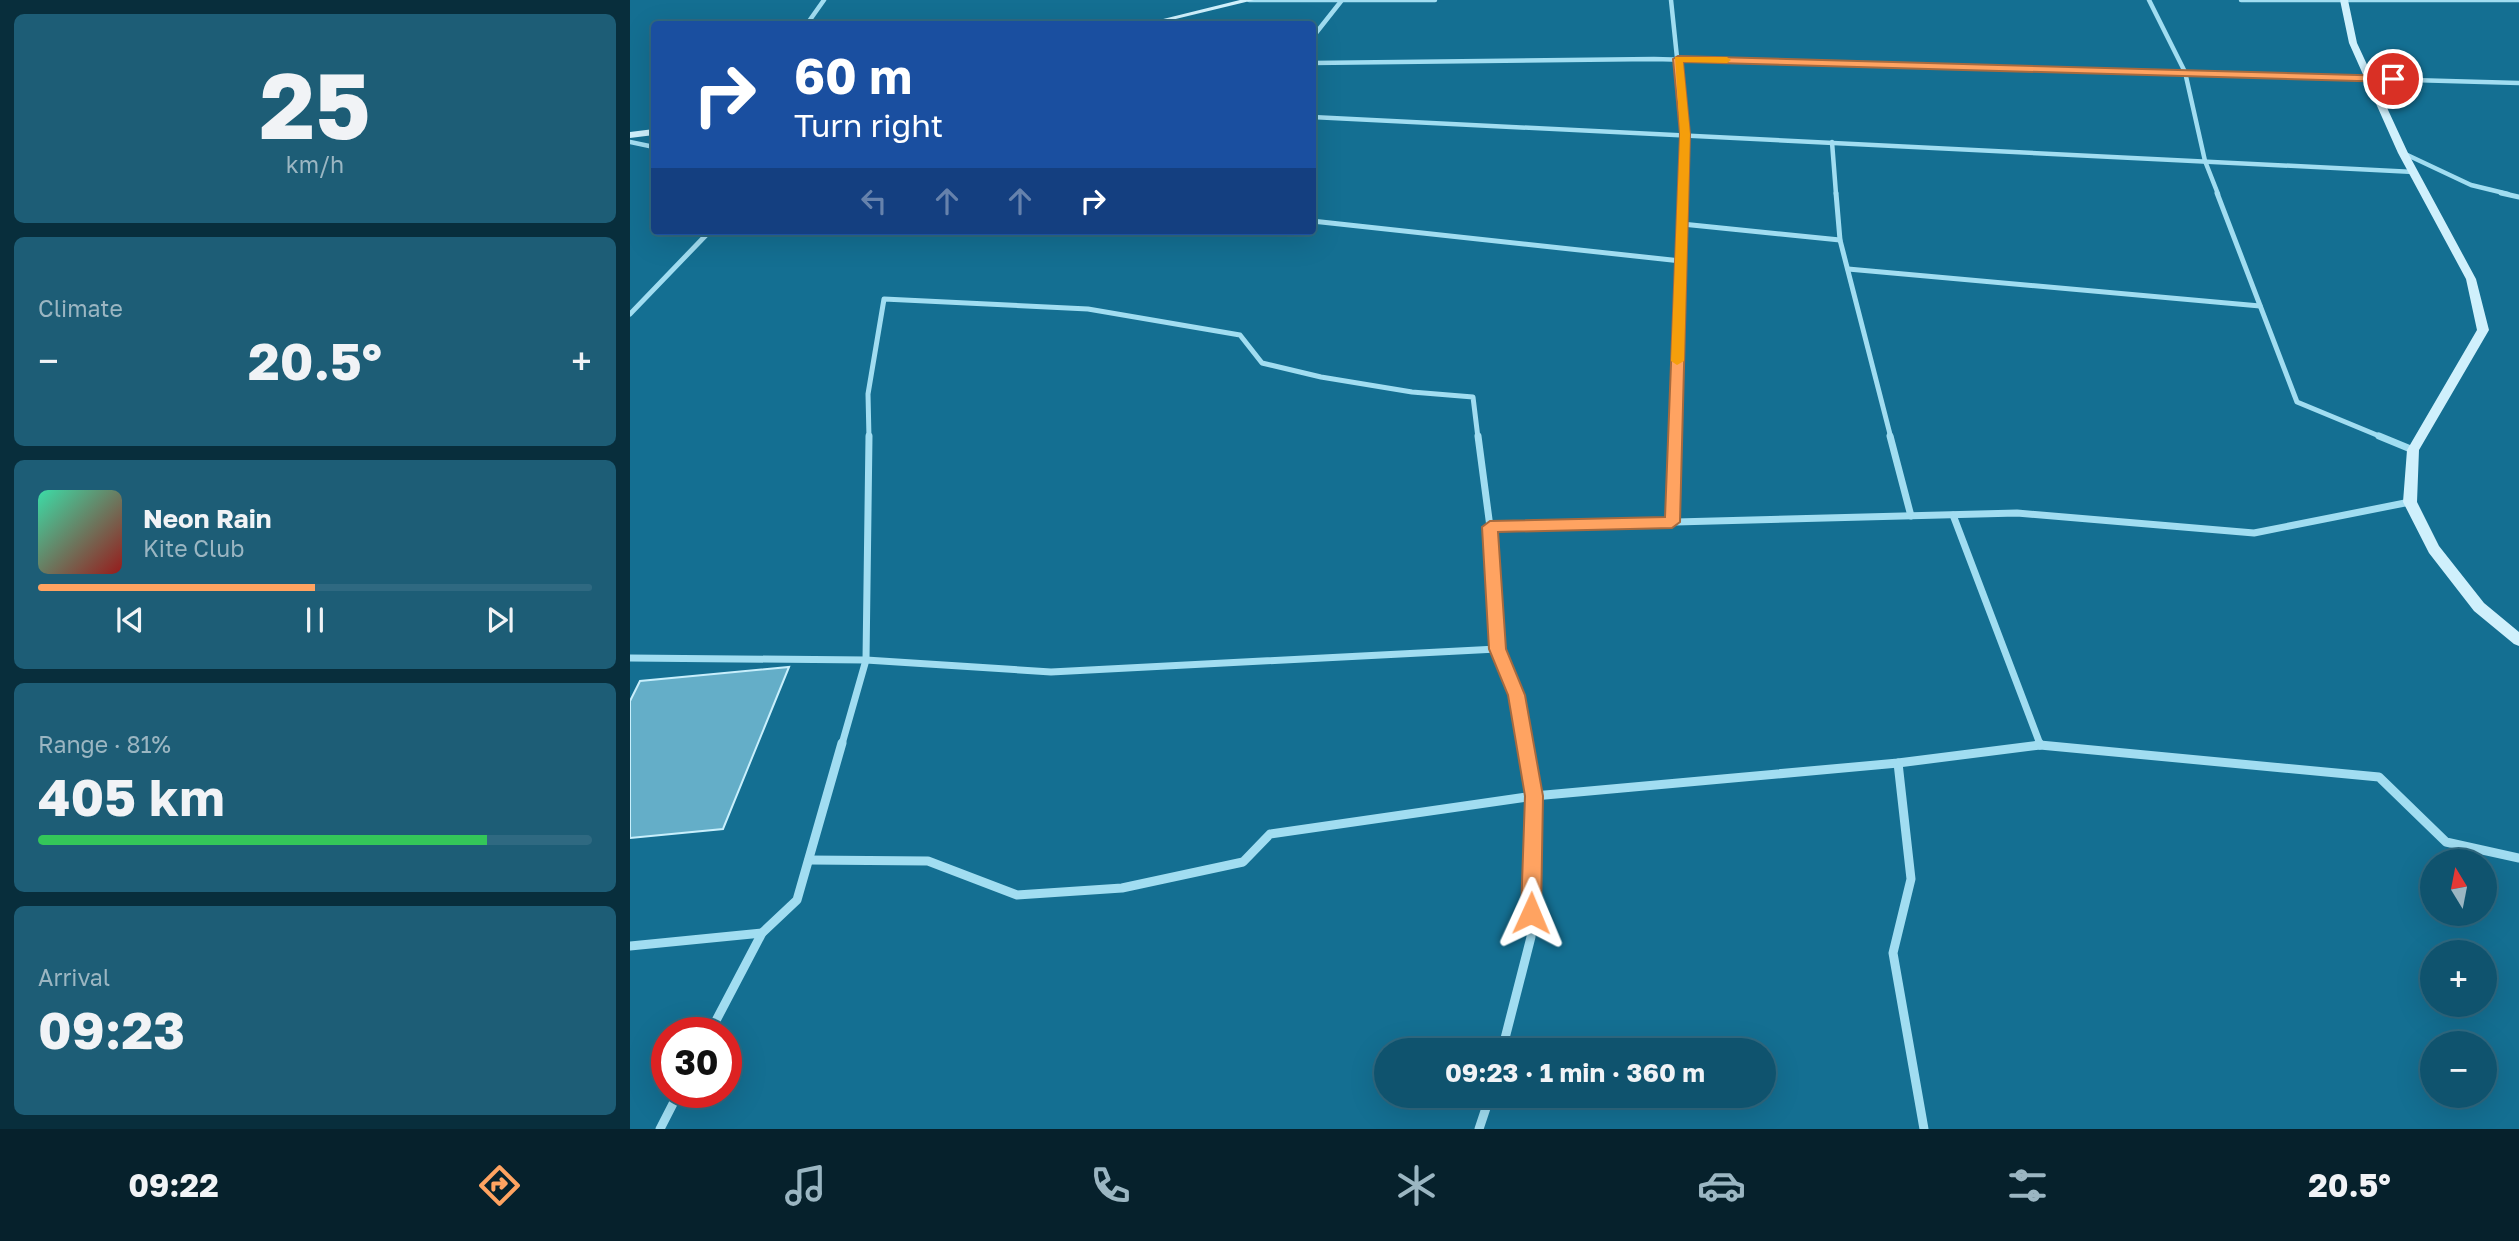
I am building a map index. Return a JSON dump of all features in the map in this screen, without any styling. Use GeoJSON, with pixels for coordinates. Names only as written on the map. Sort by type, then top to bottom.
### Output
{"type":"FeatureCollection","features":[{"type":"Feature","properties":{"kind":"main road"},"geometry":{"type":"LineString","coordinates":[[1160,21],[1249,0]]}},
{"type":"Feature","properties":{"kind":"main road"},"geometry":{"type":"LineString","coordinates":[[2344,1],[2353,43],[2368,78],[2403,153],[2472,279],[2483,330],[2413,450],[2410,502],[2434,549],[2479,607],[2519,639]]}},
{"type":"Feature","properties":{"kind":"main road"},"geometry":{"type":"LineString","coordinates":[[630,135],[651,132]]}},
{"type":"Feature","properties":{"kind":"street"},"geometry":{"type":"LineString","coordinates":[[809,21],[824,0]]}},
{"type":"Feature","properties":{"kind":"street"},"geometry":{"type":"LineString","coordinates":[[1249,0],[1435,0]]}},
{"type":"Feature","properties":{"kind":"street"},"geometry":{"type":"LineString","coordinates":[[1316,33],[1342,0]]}},
{"type":"Feature","properties":{"kind":"street"},"geometry":{"type":"LineString","coordinates":[[1671,0],[1685,134],[1672,522]]}},
{"type":"Feature","properties":{"kind":"street"},"geometry":{"type":"LineString","coordinates":[[2149,0],[2185,72],[2205,162],[2297,402],[2413,450]]}},
{"type":"Feature","properties":{"kind":"street"},"geometry":{"type":"LineString","coordinates":[[2241,0],[2519,0]]}},
{"type":"Feature","properties":{"kind":"street"},"geometry":{"type":"LineString","coordinates":[[1316,63],[1678,59],[2519,83]]}},
{"type":"Feature","properties":{"kind":"street"},"geometry":{"type":"LineString","coordinates":[[1316,117],[2414,172]]}},
{"type":"Feature","properties":{"kind":"street"},"geometry":{"type":"LineString","coordinates":[[630,142],[651,146]]}},
{"type":"Feature","properties":{"kind":"street"},"geometry":{"type":"LineString","coordinates":[[1832,142],[1840,240],[1911,516]]}},
{"type":"Feature","properties":{"kind":"street"},"geometry":{"type":"LineString","coordinates":[[2403,153],[2471,185],[2519,197]]}},
{"type":"Feature","properties":{"kind":"street"},"geometry":{"type":"LineString","coordinates":[[1316,221],[1681,261]]}},
{"type":"Feature","properties":{"kind":"street"},"geometry":{"type":"LineString","coordinates":[[1682,224],[1840,240]]}},
{"type":"Feature","properties":{"kind":"street"},"geometry":{"type":"LineString","coordinates":[[630,314],[706,235]]}},
{"type":"Feature","properties":{"kind":"street"},"geometry":{"type":"LineString","coordinates":[[1848,268],[2260,306]]}},
{"type":"Feature","properties":{"kind":"street"},"geometry":{"type":"LineString","coordinates":[[718,1017],[762,933],[797,900],[866,660],[870,505],[868,394],[884,299],[1102,311],[1240,335],[1262,363],[1321,377],[1412,392],[1473,397],[1490,527],[1497,649],[1517,695],[1534,796],[1531,937],[1505,1038]]}},
{"type":"Feature","properties":{"kind":"street"},"geometry":{"type":"LineString","coordinates":[[1490,527],[2017,513],[2254,533],[2410,502]]}},
{"type":"Feature","properties":{"kind":"street"},"geometry":{"type":"LineString","coordinates":[[1953,515],[2040,745]]}},
{"type":"Feature","properties":{"kind":"street"},"geometry":{"type":"LineString","coordinates":[[630,657],[866,660],[1051,672],[1497,649]]}},
{"type":"Feature","properties":{"kind":"street"},"geometry":{"type":"LineString","coordinates":[[809,860],[928,861],[1017,895],[1122,888],[1243,862],[1270,834],[1534,796],[1898,763],[2040,745],[2379,777],[2446,842],[2519,858]]}},
{"type":"Feature","properties":{"kind":"street"},"geometry":{"type":"LineString","coordinates":[[1898,763],[1911,879],[1893,953],[1924,1129]]}},
{"type":"Feature","properties":{"kind":"street"},"geometry":{"type":"LineString","coordinates":[[630,946],[762,933]]}},
{"type":"Feature","properties":{"kind":"street"},"geometry":{"type":"LineString","coordinates":[[660,1129],[671,1108]]}},
{"type":"Feature","properties":{"kind":"street"},"geometry":{"type":"LineString","coordinates":[[1479,1129],[1486,1108]]}},
{"type":"Feature","properties":{"kind":"building"},"geometry":{"type":"Polygon","coordinates":[[[789,667],[723,829],[630,838],[630,701],[640,681],[789,667]]]}},
{"type":"Feature","properties":{"kind":"slow traffic"},"geometry":{"type":"LineString","coordinates":[[1677,361],[1685,134],[1678,59],[1727,60]]}},
{"type":"Feature","properties":{"kind":"route"},"geometry":{"type":"LineString","coordinates":[[1531,913],[1534,796],[1517,695],[1497,649],[1490,527],[1672,522],[1685,134],[1678,59],[2393,79]]}}]}
